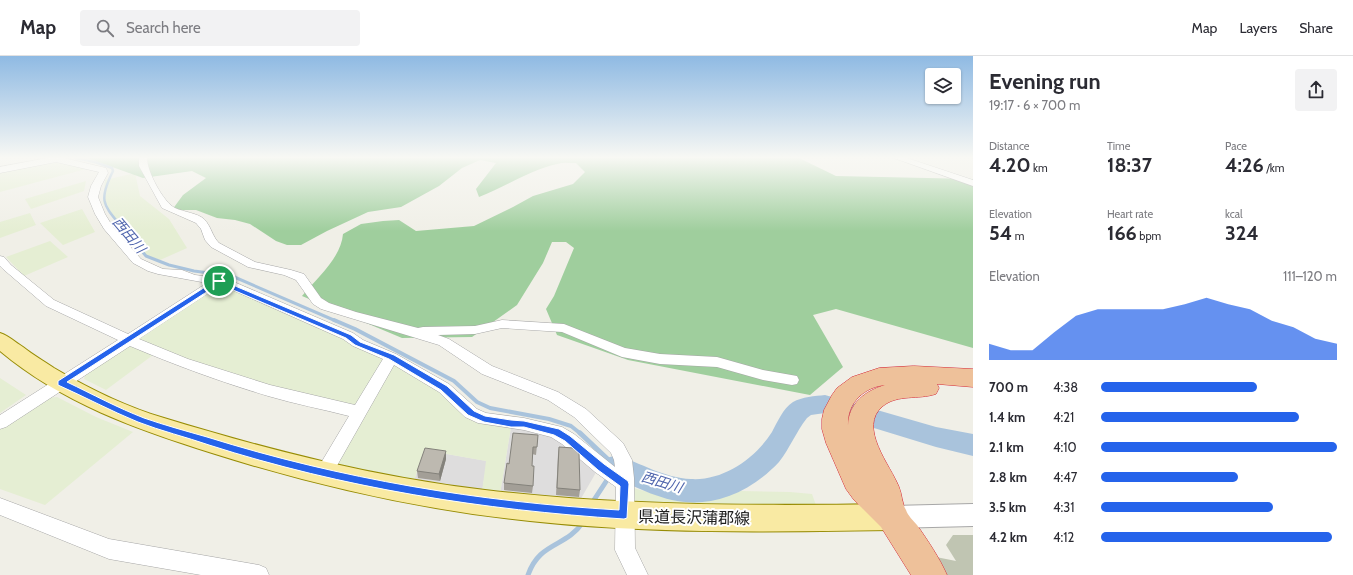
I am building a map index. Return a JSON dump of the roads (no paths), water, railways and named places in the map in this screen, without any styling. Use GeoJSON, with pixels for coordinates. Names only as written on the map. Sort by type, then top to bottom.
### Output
{"type":"FeatureCollection","features":[{"type":"Feature","properties":{"kind":"highway"},"geometry":{"type":"LineString","coordinates":[[892,517],[885,487],[865,451],[860,436],[864,381],[878,377],[895,375],[973,378]]}},
{"type":"Feature","properties":{"kind":"highway"},"geometry":{"type":"LineString","coordinates":[[930,575],[892,517],[860,486],[839,443],[835,430],[834,419],[838,405],[843,396],[886,393],[902,389],[973,389]]}},
{"type":"Feature","properties":{"kind":"main road","name":"県道長沢蒲郡線"},"geometry":{"type":"LineString","coordinates":[[0,340],[22,358],[61,383],[141,420],[262,458],[401,489],[463,499],[599,513],[778,519],[892,517]]}},
{"type":"Feature","properties":{"kind":"street"},"geometry":{"type":"LineString","coordinates":[[98,182],[93,197],[100,214],[109,229],[137,261],[152,269],[162,272],[219,281],[348,336],[358,343],[392,357],[444,388],[471,413],[484,419],[511,424],[524,424],[556,432],[568,439],[618,478]]}},
{"type":"Feature","properties":{"kind":"street"},"geometry":{"type":"LineString","coordinates":[[151,182],[159,197],[166,206],[172,210],[200,221],[206,229],[210,240],[215,245],[252,265],[287,272],[300,277],[317,301],[335,310],[444,342],[487,370],[566,403],[580,413],[610,440],[617,448],[623,460],[618,478],[599,513],[625,550],[638,575]]}},
{"type":"Feature","properties":{"kind":"street"},"geometry":{"type":"LineString","coordinates":[[0,259],[7,267],[50,303],[129,340],[222,376],[270,391],[359,412]]}},
{"type":"Feature","properties":{"kind":"street"},"geometry":{"type":"LineString","coordinates":[[0,423],[219,281]]}},
{"type":"Feature","properties":{"kind":"street"},"geometry":{"type":"LineString","coordinates":[[414,332],[475,330],[502,324],[558,327],[564,328],[622,352],[660,359],[717,362],[763,375],[792,380]]}},
{"type":"Feature","properties":{"kind":"street"},"geometry":{"type":"LineString","coordinates":[[324,473],[392,357]]}},
{"type":"Feature","properties":{"kind":"street"},"geometry":{"type":"LineString","coordinates":[[0,506],[109,549],[258,575]]}},
{"type":"Feature","properties":{"kind":"street"},"geometry":{"type":"LineString","coordinates":[[892,517],[973,515]]}},
{"type":"Feature","properties":{"kind":"waterway","name":"西田川"},"geometry":{"type":"LineString","coordinates":[[108,182],[104,197],[105,203],[112,215],[125,231]]}},
{"type":"Feature","properties":{"kind":"waterway","name":"西田川"},"geometry":{"type":"LineString","coordinates":[[124,230],[146,256],[169,265],[194,271],[232,276],[336,321]]}},
{"type":"Feature","properties":{"kind":"waterway","name":"西田川"},"geometry":{"type":"LineString","coordinates":[[334,320],[355,329],[454,381],[477,402],[490,408],[549,419],[571,426],[581,434]]}},
{"type":"Feature","properties":{"kind":"waterway","name":"西田川"},"geometry":{"type":"LineString","coordinates":[[616,466],[647,479],[680,490],[701,491],[723,486],[744,476],[762,462],[777,445],[798,411],[810,406],[825,404],[936,437],[973,445]]}},
{"type":"Feature","properties":{"kind":"waterway","name":"西田川"},"geometry":{"type":"LineString","coordinates":[[580,433],[616,467]]}},
{"type":"Feature","properties":{"kind":"waterway"},"geometry":{"type":"LineString","coordinates":[[592,503],[609,477]]}},
{"type":"Feature","properties":{"kind":"waterway"},"geometry":{"type":"LineString","coordinates":[[528,575],[539,556],[569,536],[583,522]]}}]}
